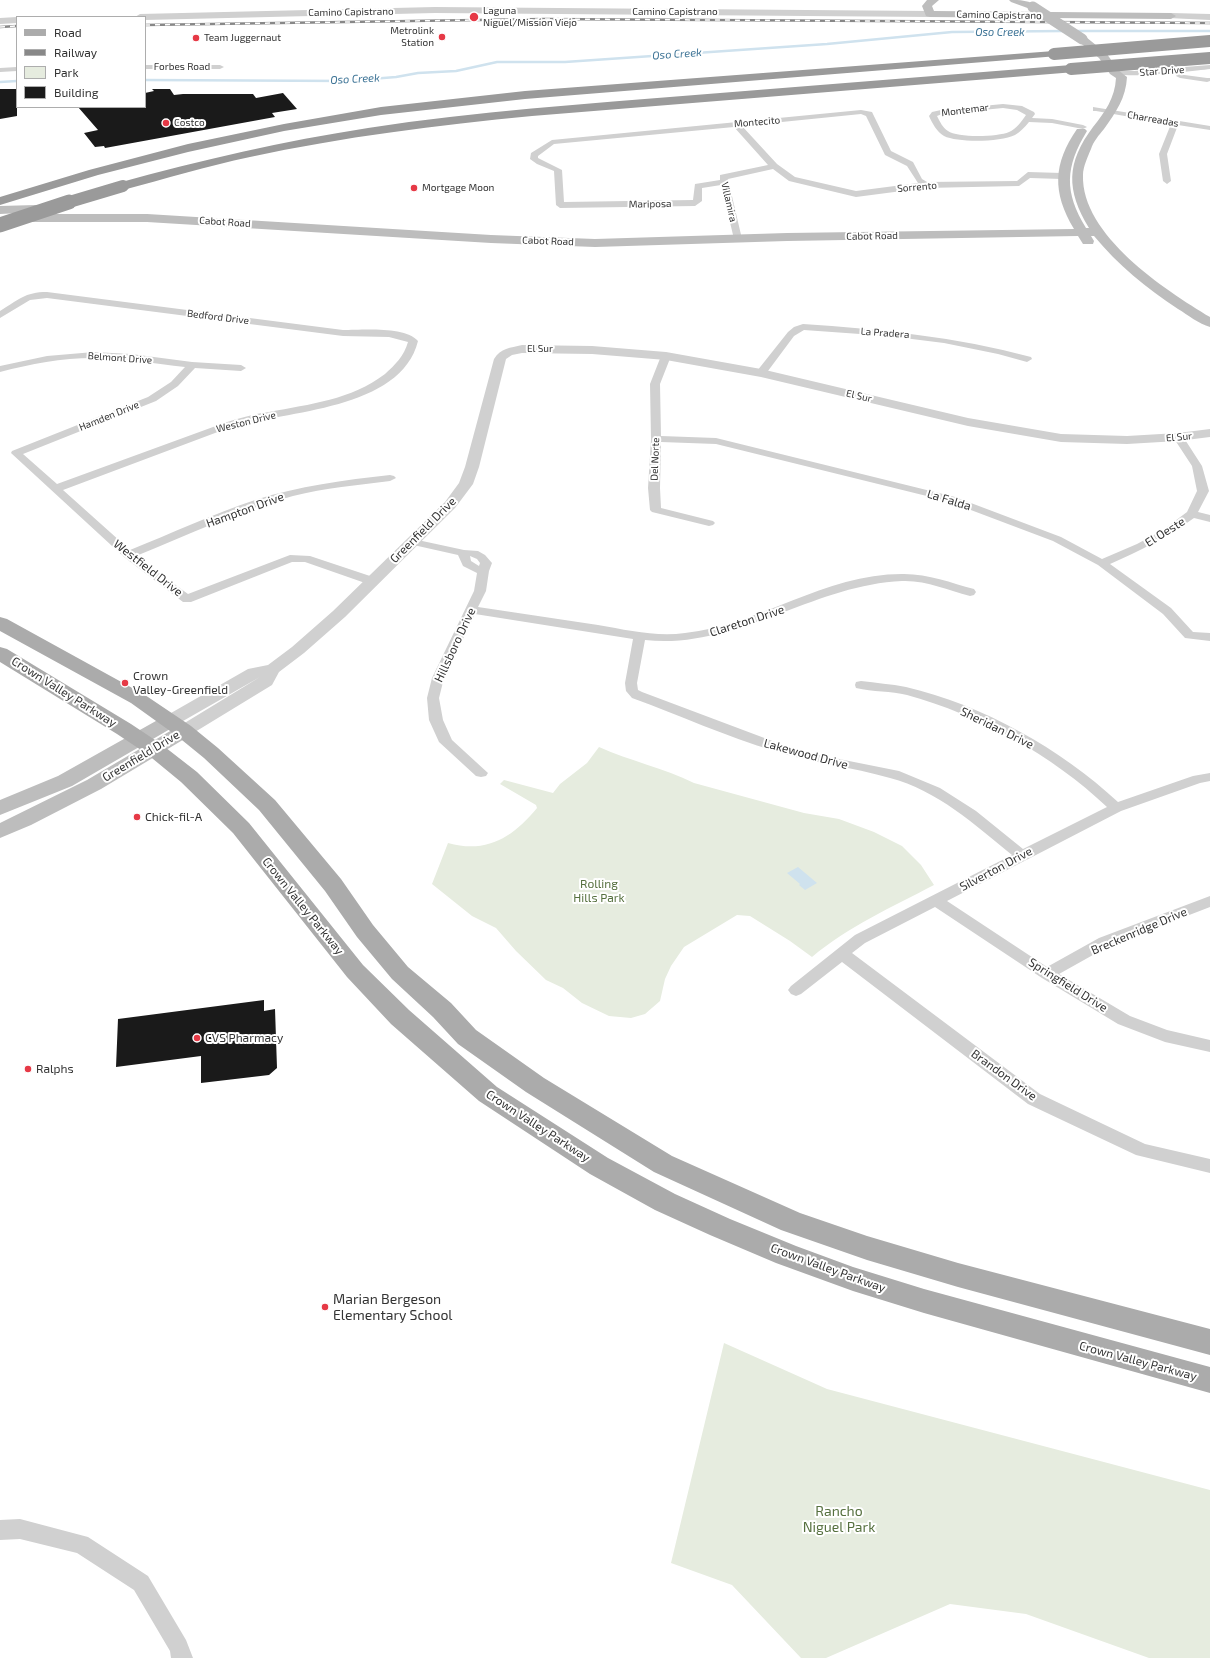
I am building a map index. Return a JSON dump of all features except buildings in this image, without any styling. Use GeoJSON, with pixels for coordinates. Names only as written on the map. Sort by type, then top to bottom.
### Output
{"type":"FeatureCollection","features":[{"type":"Feature","properties":{"kind":"highway"},"geometry":{"type":"LineString","coordinates":[[0,201],[44,186],[118,165],[253,133],[431,104],[538,94],[1210,42]]}},
{"type":"Feature","properties":{"kind":"highway"},"geometry":{"type":"LineString","coordinates":[[0,225],[51,207],[209,163],[362,133],[459,119],[1210,58]]}},
{"type":"Feature","properties":{"kind":"main road"},"geometry":{"type":"LineString","coordinates":[[930,14],[927,6],[934,0]]}},
{"type":"Feature","properties":{"kind":"main road"},"geometry":{"type":"LineString","coordinates":[[1014,0],[1028,4],[1082,40],[1103,56],[1111,76],[1122,77],[1118,100],[1084,149]]}},
{"type":"Feature","properties":{"kind":"main road"},"geometry":{"type":"LineString","coordinates":[[1141,5],[1147,16]]}},
{"type":"Feature","properties":{"kind":"main road"},"geometry":{"type":"LineString","coordinates":[[1165,6],[1171,16]]}},
{"type":"Feature","properties":{"kind":"main road","name":"Camino Capistrano"},"geometry":{"type":"LineString","coordinates":[[930,14],[1171,16]]}},
{"type":"Feature","properties":{"kind":"main road"},"geometry":{"type":"LineString","coordinates":[[1099,105],[1068,154],[1062,176],[1070,210],[1087,229],[1148,282],[1179,304],[1210,323]]}},
{"type":"Feature","properties":{"kind":"main road"},"geometry":{"type":"LineString","coordinates":[[1084,127],[1088,133],[1085,138],[1084,149],[1078,172],[1079,191],[1087,229],[1099,253],[1135,287],[1179,317],[1210,334]]}},
{"type":"Feature","properties":{"kind":"main road","name":"Cabot Road"},"geometry":{"type":"LineString","coordinates":[[0,210],[61,208],[134,209],[545,234],[598,235],[737,235],[1087,229]]}},
{"type":"Feature","properties":{"kind":"main road","name":"Cabot Road"},"geometry":{"type":"LineString","coordinates":[[0,219],[94,217],[154,218],[539,242],[594,243],[737,235]]}},
{"type":"Feature","properties":{"kind":"main road"},"geometry":{"type":"LineString","coordinates":[[0,623],[138,699],[177,726],[237,775],[267,805],[333,886],[365,931],[400,973],[442,1010],[467,1037],[535,1085],[663,1164],[792,1222],[867,1248],[958,1275],[1210,1342]]}},
{"type":"Feature","properties":{"kind":"main road","name":"Crown Valley Parkway"},"geometry":{"type":"LineString","coordinates":[[0,653],[146,745],[189,777],[241,828],[355,971],[400,1017],[441,1055],[488,1094],[599,1166],[665,1202],[786,1255],[853,1279],[924,1301],[1210,1380]]}},
{"type":"Feature","properties":{"kind":"main road","name":"Greenfield Drive"},"geometry":{"type":"LineString","coordinates":[[0,831],[69,799],[146,745],[177,726]]}},
{"type":"Feature","properties":{"kind":"main road","name":"Greenfield Drive"},"geometry":{"type":"LineString","coordinates":[[0,808],[146,745]]}},
{"type":"Feature","properties":{"kind":"main road"},"geometry":{"type":"LineString","coordinates":[[441,1055],[467,1037]]}},
{"type":"Feature","properties":{"kind":"street","name":"Camino Capistrano"},"geometry":{"type":"LineString","coordinates":[[146,17],[436,10],[930,14]]}},
{"type":"Feature","properties":{"kind":"street","name":"Camino Capistrano"},"geometry":{"type":"LineString","coordinates":[[1171,16],[1210,17]]}},
{"type":"Feature","properties":{"kind":"street"},"geometry":{"type":"LineString","coordinates":[[0,21],[16,20]]}},
{"type":"Feature","properties":{"kind":"street","name":"Forbes Road"},"geometry":{"type":"LineString","coordinates":[[146,67],[220,67]]}},
{"type":"Feature","properties":{"kind":"street","name":"Star Drive"},"geometry":{"type":"LineString","coordinates":[[1111,76],[1210,67]]}},
{"type":"Feature","properties":{"kind":"street"},"geometry":{"type":"LineString","coordinates":[[1195,68],[1202,72],[1209,80]]}},
{"type":"Feature","properties":{"kind":"street"},"geometry":{"type":"LineString","coordinates":[[0,70],[16,69]]}},
{"type":"Feature","properties":{"kind":"street"},"geometry":{"type":"LineString","coordinates":[[1180,76],[1209,80]]}},
{"type":"Feature","properties":{"kind":"street","name":"Charreadas"},"geometry":{"type":"LineString","coordinates":[[1099,105],[1109,111],[1210,128]]}},
{"type":"Feature","properties":{"kind":"street","name":"Montemar"},"geometry":{"type":"LineString","coordinates":[[1003,106],[1018,108],[1029,117],[1010,134],[966,137],[947,135],[933,116],[941,112],[1003,106]]}},
{"type":"Feature","properties":{"kind":"street","name":"Montecito"},"geometry":{"type":"LineString","coordinates":[[560,205],[558,170],[534,159],[534,155],[552,142],[861,112],[869,114],[888,153],[910,164],[919,180],[925,185]]}},
{"type":"Feature","properties":{"kind":"street"},"geometry":{"type":"LineString","coordinates":[[1029,117],[1084,127]]}},
{"type":"Feature","properties":{"kind":"street"},"geometry":{"type":"LineString","coordinates":[[1167,181],[1163,154],[1175,123]]}},
{"type":"Feature","properties":{"kind":"street"},"geometry":{"type":"LineString","coordinates":[[736,124],[774,166]]}},
{"type":"Feature","properties":{"kind":"street","name":"Villamira"},"geometry":{"type":"LineString","coordinates":[[737,235],[723,177],[774,166]]}},
{"type":"Feature","properties":{"kind":"street","name":"Sorrento"},"geometry":{"type":"LineString","coordinates":[[774,166],[792,179],[856,194],[925,185],[1019,183],[1028,175],[1062,176]]}},
{"type":"Feature","properties":{"kind":"street","name":"Mariposa"},"geometry":{"type":"LineString","coordinates":[[560,205],[695,203],[698,201],[698,186],[724,182]]}},
{"type":"Feature","properties":{"kind":"street","name":"Bedford Drive"},"geometry":{"type":"LineString","coordinates":[[0,315],[24,298],[30,296],[47,295],[343,333],[407,337]]}},
{"type":"Feature","properties":{"kind":"street","name":"La Pradera"},"geometry":{"type":"LineString","coordinates":[[761,373],[791,334],[797,329],[803,327],[915,335],[972,345],[1027,359]]}},
{"type":"Feature","properties":{"kind":"street","name":"Weston Drive"},"geometry":{"type":"LineString","coordinates":[[55,489],[205,432],[238,422],[338,401],[361,393],[394,372],[412,347],[412,341],[407,337]]}},
{"type":"Feature","properties":{"kind":"street","name":"El Sur"},"geometry":{"type":"LineString","coordinates":[[508,352],[529,349],[586,350],[666,356],[761,373],[968,422],[1061,438],[1127,440],[1178,437],[1210,433]]}},
{"type":"Feature","properties":{"kind":"street","name":"Greenfield Drive"},"geometry":{"type":"LineString","coordinates":[[177,726],[206,719],[266,681],[273,669],[298,650],[338,614],[450,505],[466,484],[479,442],[500,359],[508,352]]}},
{"type":"Feature","properties":{"kind":"street","name":"Belmont Drive"},"geometry":{"type":"LineString","coordinates":[[0,369],[24,362],[60,356],[93,355],[122,356],[192,365],[241,368]]}},
{"type":"Feature","properties":{"kind":"street","name":"Del Norte"},"geometry":{"type":"LineString","coordinates":[[666,356],[655,384],[656,439],[654,488],[656,510],[708,523]]}},
{"type":"Feature","properties":{"kind":"street","name":"Hamden Drive"},"geometry":{"type":"LineString","coordinates":[[16,453],[152,398],[167,390],[180,380],[192,365]]}},
{"type":"Feature","properties":{"kind":"street","name":"El Oeste"},"geometry":{"type":"LineString","coordinates":[[1102,563],[1142,546],[1167,532],[1192,514],[1203,491],[1197,466],[1178,437]]}},
{"type":"Feature","properties":{"kind":"street","name":"La Falda"},"geometry":{"type":"LineString","coordinates":[[656,439],[716,441],[951,499],[1057,539],[1102,563],[1167,611],[1189,635],[1210,637]]}},
{"type":"Feature","properties":{"kind":"street","name":"Westfield Drive"},"geometry":{"type":"LineString","coordinates":[[16,453],[128,555],[187,599],[290,559],[306,558],[372,581]]}},
{"type":"Feature","properties":{"kind":"street","name":"Hampton Drive"},"geometry":{"type":"LineString","coordinates":[[128,555],[258,503],[293,493],[333,485],[390,478]]}},
{"type":"Feature","properties":{"kind":"street"},"geometry":{"type":"LineString","coordinates":[[1192,514],[1210,519]]}},
{"type":"Feature","properties":{"kind":"street","name":"Hillsboro Drive"},"geometry":{"type":"LineString","coordinates":[[413,542],[464,553],[464,558],[472,568],[483,571],[480,591],[438,678],[433,698],[436,720],[446,742],[481,772]]}},
{"type":"Feature","properties":{"kind":"street","name":"Clareton Drive"},"geometry":{"type":"LineString","coordinates":[[472,610],[640,636],[686,638],[735,627],[837,589],[880,579],[908,578],[935,581],[970,592]]}},
{"type":"Feature","properties":{"kind":"street","name":"Lakewood Drive"},"geometry":{"type":"LineString","coordinates":[[640,636],[631,683],[632,691],[637,695],[778,748],[813,758],[894,774],[935,791],[971,814],[1021,855]]}},
{"type":"Feature","properties":{"kind":"street","name":"Sheridan Drive"},"geometry":{"type":"LineString","coordinates":[[861,685],[906,691],[943,702],[981,718],[1044,751],[1081,776],[1116,808]]}},
{"type":"Feature","properties":{"kind":"street","name":"Silverton Drive"},"geometry":{"type":"LineString","coordinates":[[796,990],[860,939],[937,901],[1021,855],[1116,808],[1210,776]]}},
{"type":"Feature","properties":{"kind":"street","name":"Springfield Drive"},"geometry":{"type":"LineString","coordinates":[[937,901],[1047,974],[1124,1020],[1165,1036],[1210,1046]]}},
{"type":"Feature","properties":{"kind":"street","name":"Breckenridge Drive"},"geometry":{"type":"LineString","coordinates":[[1047,974],[1104,942],[1210,901]]}},
{"type":"Feature","properties":{"kind":"street","name":"Brandon Drive"},"geometry":{"type":"LineString","coordinates":[[841,953],[1034,1099],[1142,1150],[1210,1166]]}},
{"type":"Feature","properties":{"kind":"street"},"geometry":{"type":"LineString","coordinates":[[0,1530],[20,1529],[81,1544],[141,1583],[178,1647],[182,1658]]}},
{"type":"Feature","properties":{"kind":"green space","name":"Rolling Hills Park"},"geometry":{"type":"Polygon","coordinates":[[[599,747],[671,773],[694,783],[804,813],[839,819],[874,832],[902,846],[921,865],[934,885],[856,926],[812,957],[790,941],[750,916],[737,915],[684,947],[671,966],[665,979],[660,1001],[645,1014],[631,1018],[609,1016],[582,1003],[563,988],[546,980],[516,951],[496,928],[472,916],[432,884],[448,843],[462,846],[475,846],[498,840],[509,835],[537,808],[536,805],[500,784],[504,780],[553,793],[560,784],[587,763],[599,747]]]}},
{"type":"Feature","properties":{"kind":"green space","name":"Rancho Niguel Park"},"geometry":{"type":"Polygon","coordinates":[[[724,1343],[827,1389],[1210,1490],[1210,1658],[1149,1658],[1026,1614],[950,1604],[826,1658],[801,1658],[732,1585],[671,1563],[724,1343]]]}},
{"type":"Feature","properties":{"kind":"water"},"geometry":{"type":"Polygon","coordinates":[[[798,867],[817,883],[805,890],[799,885],[800,884],[787,873],[798,867]]]}},
{"type":"Feature","properties":{"kind":"waterway","name":"Oso Creek"},"geometry":{"type":"LineString","coordinates":[[146,80],[346,81],[396,77],[418,73],[456,71],[497,62],[565,62],[827,44],[952,32],[1064,31]]}},
{"type":"Feature","properties":{"kind":"waterway","name":"Oso Creek"},"geometry":{"type":"LineString","coordinates":[[1074,31],[1210,31]]}},
{"type":"Feature","properties":{"kind":"waterway","name":"Oso Creek"},"geometry":{"type":"LineString","coordinates":[[0,82],[16,81]]}},
{"type":"Feature","properties":{"kind":"railway"},"geometry":{"type":"LineString","coordinates":[[146,25],[544,19],[1210,23]]}},
{"type":"Feature","properties":{"kind":"railway"},"geometry":{"type":"LineString","coordinates":[[0,27],[16,26]]}},
{"type":"Feature","properties":{"kind":"place","name":"Laguna Niguel/Mission Viejo"},"geometry":{"type":"Point","coordinates":[474,17]}},
{"type":"Feature","properties":{"kind":"place","name":"Metrolink Station"},"geometry":{"type":"Point","coordinates":[442,37]}},
{"type":"Feature","properties":{"kind":"place","name":"Team Juggernaut"},"geometry":{"type":"Point","coordinates":[196,38]}},
{"type":"Feature","properties":{"kind":"place","name":"Costco"},"geometry":{"type":"Point","coordinates":[166,123]}},
{"type":"Feature","properties":{"kind":"place","name":"Mortgage Moon"},"geometry":{"type":"Point","coordinates":[414,188]}},
{"type":"Feature","properties":{"kind":"place","name":"Crown Valley-Greenfield"},"geometry":{"type":"Point","coordinates":[125,683]}},
{"type":"Feature","properties":{"kind":"place","name":"Chick-fil-A"},"geometry":{"type":"Point","coordinates":[137,817]}},
{"type":"Feature","properties":{"kind":"place","name":"CVS Pharmacy"},"geometry":{"type":"Point","coordinates":[197,1038]}},
{"type":"Feature","properties":{"kind":"place","name":"Ralphs"},"geometry":{"type":"Point","coordinates":[28,1069]}},
{"type":"Feature","properties":{"kind":"place","name":"Marian Bergeson Elementary School"},"geometry":{"type":"Point","coordinates":[325,1307]}}]}
